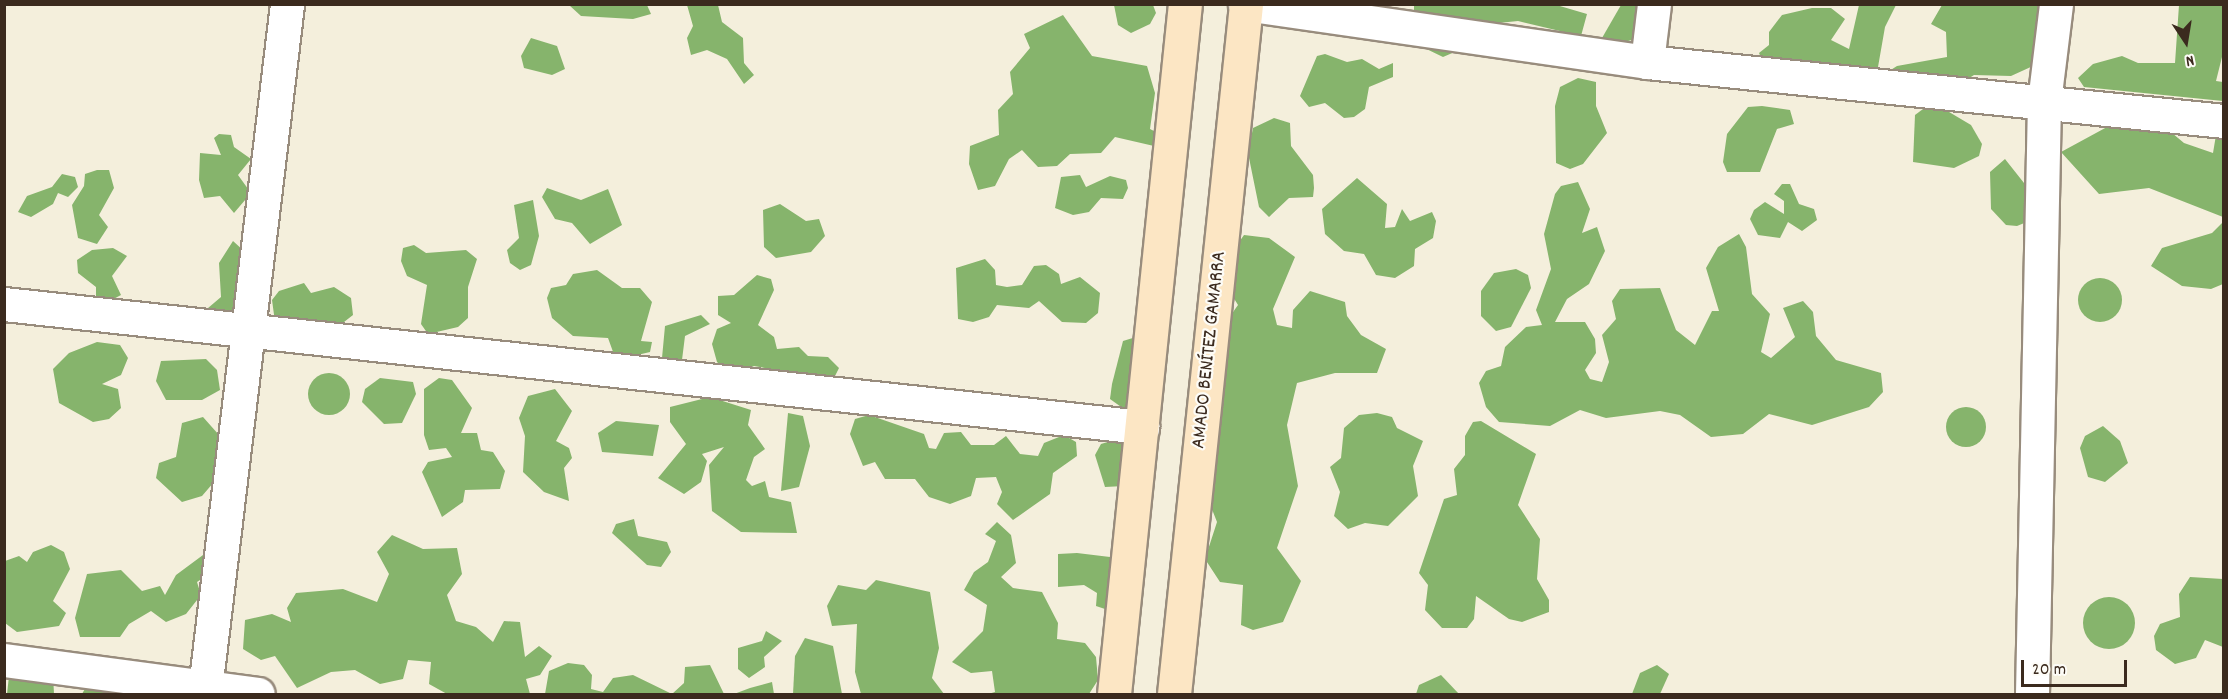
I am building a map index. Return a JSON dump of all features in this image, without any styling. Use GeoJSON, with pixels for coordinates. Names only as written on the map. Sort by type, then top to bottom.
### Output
{"type":"FeatureCollection","features":[{"type":"Feature","properties":{"kind":"main road"},"geometry":{"type":"LineString","coordinates":[[1114,694],[1185,4]]}},
{"type":"Feature","properties":{"kind":"main road","name":"AMADO BENÍTEZ GAMARRA"},"geometry":{"type":"LineString","coordinates":[[1174,694],[1246,5]]}},
{"type":"Feature","properties":{"kind":"street"},"geometry":{"type":"LineString","coordinates":[[205,689],[287,4]]}},
{"type":"Feature","properties":{"kind":"street"},"geometry":{"type":"LineString","coordinates":[[1647,62],[1654,4]]}},
{"type":"Feature","properties":{"kind":"street"},"geometry":{"type":"LineString","coordinates":[[2032,694],[2044,102],[2056,4]]}},
{"type":"Feature","properties":{"kind":"street"},"geometry":{"type":"LineString","coordinates":[[1246,5],[1647,62],[2223,121]]}},
{"type":"Feature","properties":{"kind":"street"},"geometry":{"type":"LineString","coordinates":[[4,304],[1142,427]]}},
{"type":"Feature","properties":{"kind":"street"},"geometry":{"type":"LineString","coordinates":[[4,660],[205,689],[258,694]]}},
{"type":"Feature","properties":{"kind":"green space"},"geometry":{"type":"Polygon","coordinates":[[[1553,4],[1587,14],[1581,36],[1518,21],[1469,26],[1457,51],[1443,57],[1414,43],[1414,5],[1553,4]]]}},
{"type":"Feature","properties":{"kind":"green space"},"geometry":{"type":"Polygon","coordinates":[[[569,5],[647,5],[651,14],[633,19],[581,16],[569,5]]]}},
{"type":"Feature","properties":{"kind":"green space"},"geometry":{"type":"Polygon","coordinates":[[[687,5],[718,5],[722,22],[743,38],[744,63],[754,75],[744,84],[727,59],[707,50],[691,55],[687,38],[693,26],[687,5]]]}},
{"type":"Feature","properties":{"kind":"green space"},"geometry":{"type":"Polygon","coordinates":[[[1114,5],[1153,5],[1156,13],[1150,24],[1131,33],[1118,25],[1114,5]]]}},
{"type":"Feature","properties":{"kind":"green space"},"geometry":{"type":"Polygon","coordinates":[[[1621,5],[1666,5],[1645,36],[1618,44],[1602,38],[1621,5]]]}},
{"type":"Feature","properties":{"kind":"green space"},"geometry":{"type":"Polygon","coordinates":[[[1859,5],[1896,5],[1885,27],[1878,67],[1862,74],[1763,62],[1759,53],[1769,45],[1769,32],[1782,15],[1812,8],[1831,8],[1845,19],[1831,40],[1849,49],[1859,5]]]}},
{"type":"Feature","properties":{"kind":"green space"},"geometry":{"type":"Polygon","coordinates":[[[1942,5],[2049,5],[2037,19],[2035,65],[2011,76],[1974,75],[1943,95],[1886,73],[1897,66],[1947,57],[1946,32],[1931,24],[1942,5]]]}},
{"type":"Feature","properties":{"kind":"green space"},"geometry":{"type":"Polygon","coordinates":[[[2179,5],[2223,5],[2223,53],[2216,81],[2223,82],[2223,101],[2084,87],[2078,78],[2093,64],[2122,56],[2138,63],[2175,63],[2179,5]]]}},
{"type":"Feature","properties":{"kind":"green space"},"geometry":{"type":"Polygon","coordinates":[[[1063,15],[1092,56],[1147,66],[1155,93],[1150,129],[1162,135],[1154,146],[1115,137],[1101,153],[1070,154],[1057,166],[1038,167],[1022,150],[1009,159],[995,186],[978,190],[969,164],[970,146],[999,135],[998,110],[1013,94],[1010,72],[1030,48],[1024,34],[1063,15]]]}},
{"type":"Feature","properties":{"kind":"green space"},"geometry":{"type":"Polygon","coordinates":[[[531,38],[557,46],[565,69],[552,75],[524,68],[521,56],[531,38]]]}},
{"type":"Feature","properties":{"kind":"green space"},"geometry":{"type":"Polygon","coordinates":[[[1325,54],[1347,62],[1362,59],[1379,69],[1393,63],[1393,77],[1369,87],[1365,109],[1354,117],[1344,118],[1325,103],[1309,107],[1300,96],[1317,56],[1325,54]]]}},
{"type":"Feature","properties":{"kind":"green space"},"geometry":{"type":"Polygon","coordinates":[[[1578,78],[1596,82],[1596,106],[1607,133],[1583,164],[1570,169],[1556,163],[1555,106],[1560,87],[1578,78]]]}},
{"type":"Feature","properties":{"kind":"green space"},"geometry":{"type":"Polygon","coordinates":[[[1762,106],[1790,110],[1794,124],[1777,129],[1760,172],[1727,172],[1723,162],[1727,134],[1748,107],[1762,106]]]}},
{"type":"Feature","properties":{"kind":"green space"},"geometry":{"type":"Polygon","coordinates":[[[2142,108],[2184,143],[2213,153],[2219,117],[2223,118],[2223,217],[2149,188],[2099,194],[2061,152],[2142,108]]]}},
{"type":"Feature","properties":{"kind":"green space"},"geometry":{"type":"Polygon","coordinates":[[[1923,109],[1944,109],[1971,125],[1982,144],[1979,156],[1954,168],[1913,162],[1915,115],[1923,109]]]}},
{"type":"Feature","properties":{"kind":"green space"},"geometry":{"type":"Polygon","coordinates":[[[1274,118],[1290,123],[1291,146],[1313,175],[1314,188],[1313,197],[1289,198],[1269,217],[1259,207],[1248,153],[1253,128],[1274,118]]]}},
{"type":"Feature","properties":{"kind":"green space"},"geometry":{"type":"Polygon","coordinates":[[[219,134],[231,135],[234,147],[251,159],[238,175],[251,193],[234,213],[220,196],[204,198],[199,180],[200,153],[221,155],[214,138],[219,134]]]}},
{"type":"Feature","properties":{"kind":"green space"},"geometry":{"type":"Polygon","coordinates":[[[2005,159],[2024,183],[2036,169],[2049,213],[2017,226],[2006,225],[1991,209],[1990,172],[2005,159]]]}},
{"type":"Feature","properties":{"kind":"green space"},"geometry":{"type":"Polygon","coordinates":[[[97,170],[109,170],[114,188],[99,215],[108,227],[97,244],[78,238],[72,205],[84,186],[85,174],[97,170]]]}},
{"type":"Feature","properties":{"kind":"green space"},"geometry":{"type":"Polygon","coordinates":[[[62,174],[75,177],[78,187],[68,197],[58,193],[53,204],[31,217],[18,212],[27,196],[52,187],[62,174]]]}},
{"type":"Feature","properties":{"kind":"green space"},"geometry":{"type":"Polygon","coordinates":[[[1080,175],[1086,187],[1110,176],[1126,180],[1128,188],[1123,199],[1101,198],[1089,212],[1073,215],[1055,208],[1061,177],[1080,175]]]}},
{"type":"Feature","properties":{"kind":"green space"},"geometry":{"type":"Polygon","coordinates":[[[1357,178],[1387,204],[1385,228],[1395,227],[1402,209],[1410,221],[1432,212],[1436,221],[1433,238],[1415,249],[1414,266],[1395,278],[1376,275],[1364,254],[1344,251],[1325,234],[1322,209],[1357,178]]]}},
{"type":"Feature","properties":{"kind":"green space"},"geometry":{"type":"Polygon","coordinates":[[[1578,182],[1590,209],[1582,233],[1597,227],[1605,251],[1589,284],[1567,299],[1555,322],[1585,322],[1595,339],[1596,353],[1585,370],[1590,379],[1602,382],[1609,362],[1602,335],[1616,319],[1612,301],[1620,289],[1660,288],[1676,330],[1695,345],[1712,311],[1719,311],[1706,268],[1718,247],[1739,234],[1746,247],[1752,294],[1770,314],[1761,352],[1771,358],[1795,337],[1783,308],[1803,301],[1813,312],[1816,336],[1836,360],[1881,373],[1883,392],[1869,407],[1812,425],[1769,414],[1743,434],[1711,437],[1680,415],[1660,411],[1606,418],[1580,410],[1550,426],[1499,422],[1486,407],[1479,383],[1486,371],[1501,366],[1505,347],[1526,327],[1542,325],[1536,310],[1551,269],[1544,234],[1555,194],[1561,186],[1578,182]]]}},
{"type":"Feature","properties":{"kind":"green space"},"geometry":{"type":"Polygon","coordinates":[[[1782,184],[1790,184],[1799,204],[1814,209],[1817,220],[1802,231],[1788,222],[1780,238],[1758,235],[1750,219],[1754,210],[1765,202],[1784,214],[1784,201],[1774,194],[1782,184]]]}},
{"type":"Feature","properties":{"kind":"green space"},"geometry":{"type":"Polygon","coordinates":[[[547,188],[581,200],[608,189],[622,225],[590,244],[572,223],[555,219],[542,197],[547,188]]]}},
{"type":"Feature","properties":{"kind":"green space"},"geometry":{"type":"Polygon","coordinates":[[[533,200],[539,236],[531,265],[520,270],[510,263],[507,250],[519,238],[514,205],[533,200]]]}},
{"type":"Feature","properties":{"kind":"green space"},"geometry":{"type":"Polygon","coordinates":[[[780,204],[806,221],[819,219],[825,236],[811,252],[776,258],[764,247],[763,210],[780,204]]]}},
{"type":"Feature","properties":{"kind":"green space"},"geometry":{"type":"Polygon","coordinates":[[[2223,222],[2223,284],[2211,289],[2182,286],[2151,266],[2162,248],[2212,233],[2223,222]]]}},
{"type":"Feature","properties":{"kind":"green space"},"geometry":{"type":"Polygon","coordinates":[[[1244,235],[1269,238],[1295,257],[1273,309],[1277,325],[1292,328],[1293,310],[1310,291],[1345,302],[1347,316],[1361,335],[1386,349],[1377,373],[1335,373],[1297,383],[1287,425],[1298,486],[1277,548],[1301,581],[1283,622],[1253,630],[1241,625],[1243,585],[1220,582],[1205,559],[1217,522],[1204,489],[1209,448],[1219,440],[1215,403],[1226,322],[1238,305],[1230,292],[1232,252],[1244,235]]]}},
{"type":"Feature","properties":{"kind":"green space"},"geometry":{"type":"Polygon","coordinates":[[[233,241],[244,251],[237,316],[201,314],[221,297],[219,263],[233,241]]]}},
{"type":"Feature","properties":{"kind":"green space"},"geometry":{"type":"Polygon","coordinates":[[[414,245],[426,253],[466,250],[477,259],[468,287],[468,318],[458,327],[428,334],[421,324],[427,285],[407,276],[401,261],[403,248],[414,245]]]}},
{"type":"Feature","properties":{"kind":"green space"},"geometry":{"type":"Polygon","coordinates":[[[113,248],[127,256],[112,276],[121,295],[106,303],[96,300],[96,287],[78,273],[77,260],[92,250],[113,248]]]}},
{"type":"Feature","properties":{"kind":"green space"},"geometry":{"type":"Polygon","coordinates":[[[985,259],[995,270],[996,285],[1007,287],[1022,285],[1034,266],[1046,265],[1059,274],[1061,284],[1080,277],[1100,293],[1098,313],[1086,323],[1062,322],[1039,301],[1029,308],[997,305],[989,317],[973,322],[958,319],[956,268],[985,259]]]}},
{"type":"Feature","properties":{"kind":"green space"},"geometry":{"type":"Polygon","coordinates":[[[1516,269],[1528,275],[1531,288],[1511,327],[1496,331],[1481,316],[1481,291],[1494,273],[1516,269]]]}},
{"type":"Feature","properties":{"kind":"green space"},"geometry":{"type":"Polygon","coordinates":[[[597,270],[622,288],[640,288],[652,302],[641,341],[652,342],[650,352],[616,360],[608,338],[573,336],[552,318],[547,298],[551,288],[566,285],[573,274],[597,270]]]}},
{"type":"Feature","properties":{"kind":"green space"},"geometry":{"type":"Polygon","coordinates":[[[757,275],[771,279],[774,290],[758,325],[774,337],[777,349],[799,347],[808,356],[828,357],[839,368],[833,380],[754,366],[733,376],[717,362],[712,344],[717,329],[731,323],[718,315],[718,296],[734,295],[757,275]]]}},
{"type":"Feature","properties":{"kind":"green space"},"geometry":{"type":"Polygon","coordinates":[[[2100,278],[2115,285],[2122,300],[2115,315],[2100,322],[2085,315],[2078,300],[2085,285],[2100,278]]]}},
{"type":"Feature","properties":{"kind":"green space"},"geometry":{"type":"Polygon","coordinates":[[[304,283],[311,293],[334,287],[351,298],[353,315],[344,322],[275,322],[272,300],[279,291],[304,283]]]}},
{"type":"Feature","properties":{"kind":"green space"},"geometry":{"type":"Polygon","coordinates":[[[701,315],[710,324],[685,336],[682,360],[662,358],[665,326],[701,315]]]}},
{"type":"Feature","properties":{"kind":"green space"},"geometry":{"type":"Polygon","coordinates":[[[1136,337],[1139,406],[1124,409],[1110,399],[1112,384],[1123,341],[1136,337]]]}},
{"type":"Feature","properties":{"kind":"green space"},"geometry":{"type":"Polygon","coordinates":[[[97,342],[120,345],[128,358],[121,375],[102,384],[118,389],[121,408],[109,419],[93,422],[59,403],[53,369],[69,353],[97,342]]]}},
{"type":"Feature","properties":{"kind":"green space"},"geometry":{"type":"Polygon","coordinates":[[[206,359],[217,370],[220,390],[202,400],[166,400],[156,381],[161,361],[206,359]]]}},
{"type":"Feature","properties":{"kind":"green space"},"geometry":{"type":"Polygon","coordinates":[[[329,373],[344,379],[350,394],[344,409],[329,415],[314,409],[308,394],[314,379],[329,373]]]}},
{"type":"Feature","properties":{"kind":"green space"},"geometry":{"type":"Polygon","coordinates":[[[380,378],[413,382],[416,394],[402,423],[384,424],[362,402],[365,389],[380,378]]]}},
{"type":"Feature","properties":{"kind":"green space"},"geometry":{"type":"Polygon","coordinates":[[[439,378],[452,380],[472,408],[461,433],[477,433],[481,450],[493,452],[505,471],[500,489],[465,490],[463,502],[442,517],[422,472],[428,462],[452,457],[446,448],[429,450],[424,435],[424,389],[439,378]]]}},
{"type":"Feature","properties":{"kind":"green space"},"geometry":{"type":"Polygon","coordinates":[[[555,389],[572,411],[556,441],[569,448],[572,458],[564,468],[569,501],[544,492],[523,472],[525,436],[519,418],[528,396],[555,389]]]}},
{"type":"Feature","properties":{"kind":"green space"},"geometry":{"type":"Polygon","coordinates":[[[710,397],[751,410],[748,425],[765,449],[754,457],[746,480],[752,486],[765,481],[769,497],[791,502],[797,533],[741,532],[712,511],[709,465],[724,447],[702,454],[707,461],[701,482],[684,494],[658,478],[686,444],[670,422],[670,407],[710,397]]]}},
{"type":"Feature","properties":{"kind":"green space"},"geometry":{"type":"Polygon","coordinates":[[[1966,407],[1974,408],[1980,413],[1985,419],[1985,435],[1980,441],[1974,446],[1966,447],[1958,446],[1952,441],[1947,435],[1946,427],[1947,419],[1952,413],[1958,408],[1966,407]]]}},
{"type":"Feature","properties":{"kind":"green space"},"geometry":{"type":"Polygon","coordinates":[[[788,413],[803,416],[810,446],[799,487],[781,491],[788,413]]]}},
{"type":"Feature","properties":{"kind":"green space"},"geometry":{"type":"Polygon","coordinates":[[[1377,413],[1392,417],[1397,428],[1423,441],[1413,466],[1418,496],[1388,526],[1365,523],[1348,529],[1334,516],[1340,492],[1330,467],[1341,458],[1344,428],[1359,415],[1377,413]]]}},
{"type":"Feature","properties":{"kind":"green space"},"geometry":{"type":"Polygon","coordinates":[[[869,415],[924,434],[929,448],[936,449],[944,433],[961,432],[971,445],[994,445],[1006,436],[1020,454],[1038,456],[1044,443],[1064,435],[1076,442],[1077,456],[1053,473],[1050,494],[1013,520],[997,504],[1002,492],[996,477],[976,478],[971,496],[950,504],[929,497],[915,479],[885,479],[875,462],[863,466],[850,434],[855,419],[869,415]]]}},
{"type":"Feature","properties":{"kind":"green space"},"geometry":{"type":"Polygon","coordinates":[[[203,417],[219,435],[214,482],[202,496],[182,502],[156,478],[159,463],[176,457],[182,423],[203,417]]]}},
{"type":"Feature","properties":{"kind":"green space"},"geometry":{"type":"Polygon","coordinates":[[[616,421],[659,425],[653,456],[602,452],[598,433],[616,421]]]}},
{"type":"Feature","properties":{"kind":"green space"},"geometry":{"type":"Polygon","coordinates":[[[1481,421],[1536,454],[1518,505],[1540,539],[1537,579],[1549,600],[1549,612],[1522,622],[1509,619],[1476,596],[1474,619],[1467,628],[1442,628],[1425,610],[1428,585],[1419,573],[1444,499],[1457,495],[1454,469],[1465,455],[1465,436],[1473,422],[1481,421]]]}},
{"type":"Feature","properties":{"kind":"green space"},"geometry":{"type":"Polygon","coordinates":[[[2103,426],[2120,441],[2128,463],[2105,482],[2088,477],[2080,448],[2085,436],[2103,426]]]}},
{"type":"Feature","properties":{"kind":"green space"},"geometry":{"type":"Polygon","coordinates":[[[1121,438],[1132,451],[1124,486],[1105,487],[1095,455],[1101,444],[1121,438]]]}},
{"type":"Feature","properties":{"kind":"green space"},"geometry":{"type":"Polygon","coordinates":[[[634,519],[638,536],[667,542],[671,552],[661,567],[647,565],[612,533],[616,524],[634,519]]]}},
{"type":"Feature","properties":{"kind":"green space"},"geometry":{"type":"Polygon","coordinates":[[[997,522],[1011,535],[1016,563],[1001,577],[1013,588],[1042,592],[1058,623],[1057,639],[1085,643],[1096,657],[1098,680],[1089,694],[988,694],[995,692],[992,671],[971,673],[952,662],[983,631],[987,605],[964,590],[974,572],[988,562],[996,541],[985,534],[997,522]]]}},
{"type":"Feature","properties":{"kind":"green space"},"geometry":{"type":"Polygon","coordinates":[[[392,535],[423,549],[457,548],[462,574],[447,595],[456,621],[476,627],[493,642],[504,621],[520,622],[525,657],[539,646],[552,656],[540,675],[526,679],[530,694],[447,694],[429,684],[431,662],[408,660],[403,679],[380,684],[355,670],[331,672],[297,688],[275,656],[261,660],[243,649],[245,620],[272,614],[291,622],[287,608],[296,593],[343,589],[377,602],[389,574],[377,552],[392,535]]]}},
{"type":"Feature","properties":{"kind":"green space"},"geometry":{"type":"Polygon","coordinates":[[[51,545],[64,552],[70,569],[53,601],[66,613],[59,626],[17,632],[5,623],[5,561],[19,556],[27,562],[33,552],[51,545]]]}},
{"type":"Feature","properties":{"kind":"green space"},"geometry":{"type":"Polygon","coordinates":[[[1077,553],[1110,557],[1117,565],[1118,602],[1105,609],[1096,606],[1097,593],[1084,585],[1058,587],[1058,554],[1077,553]]]}},
{"type":"Feature","properties":{"kind":"green space"},"geometry":{"type":"Polygon","coordinates":[[[203,555],[213,561],[213,571],[197,582],[201,595],[186,614],[166,622],[151,611],[129,624],[120,637],[80,637],[75,618],[87,574],[121,570],[142,591],[160,586],[165,595],[176,575],[203,555]]]}},
{"type":"Feature","properties":{"kind":"green space"},"geometry":{"type":"Polygon","coordinates":[[[2190,577],[2223,579],[2223,647],[2205,640],[2196,658],[2175,664],[2156,650],[2154,636],[2160,624],[2180,617],[2179,594],[2190,577]]]}},
{"type":"Feature","properties":{"kind":"green space"},"geometry":{"type":"Polygon","coordinates":[[[876,580],[930,592],[939,648],[932,678],[944,694],[861,694],[855,672],[857,624],[832,626],[827,606],[838,585],[866,590],[876,580]]]}},
{"type":"Feature","properties":{"kind":"green space"},"geometry":{"type":"Polygon","coordinates":[[[2109,597],[2119,599],[2127,605],[2133,613],[2135,623],[2133,633],[2127,641],[2119,647],[2109,649],[2099,647],[2091,641],[2085,633],[2083,623],[2085,613],[2091,605],[2099,599],[2109,597]]]}},
{"type":"Feature","properties":{"kind":"green space"},"geometry":{"type":"Polygon","coordinates":[[[766,631],[782,641],[764,657],[765,667],[749,678],[738,669],[738,648],[762,641],[766,631]]]}},
{"type":"Feature","properties":{"kind":"green space"},"geometry":{"type":"Polygon","coordinates":[[[805,638],[833,646],[842,694],[793,694],[795,656],[805,638]]]}},
{"type":"Feature","properties":{"kind":"green space"},"geometry":{"type":"Polygon","coordinates":[[[568,663],[584,665],[592,675],[591,689],[603,692],[613,678],[633,675],[672,694],[545,694],[549,671],[568,663]]]}},
{"type":"Feature","properties":{"kind":"green space"},"geometry":{"type":"Polygon","coordinates":[[[710,665],[724,694],[672,694],[684,683],[685,667],[710,665]]]}},
{"type":"Feature","properties":{"kind":"green space"},"geometry":{"type":"Polygon","coordinates":[[[1657,665],[1669,674],[1660,694],[1632,694],[1640,673],[1657,665]]]}},
{"type":"Feature","properties":{"kind":"green space"},"geometry":{"type":"Polygon","coordinates":[[[53,674],[54,694],[7,694],[9,676],[53,674]]]}},
{"type":"Feature","properties":{"kind":"green space"},"geometry":{"type":"Polygon","coordinates":[[[1441,675],[1459,694],[1416,694],[1419,685],[1441,675]]]}},
{"type":"Feature","properties":{"kind":"green space"},"geometry":{"type":"Polygon","coordinates":[[[772,682],[774,694],[734,694],[750,688],[772,682]]]}},
{"type":"Feature","properties":{"kind":"green space"},"geometry":{"type":"Polygon","coordinates":[[[87,685],[146,694],[82,694],[87,685]]]}}]}
